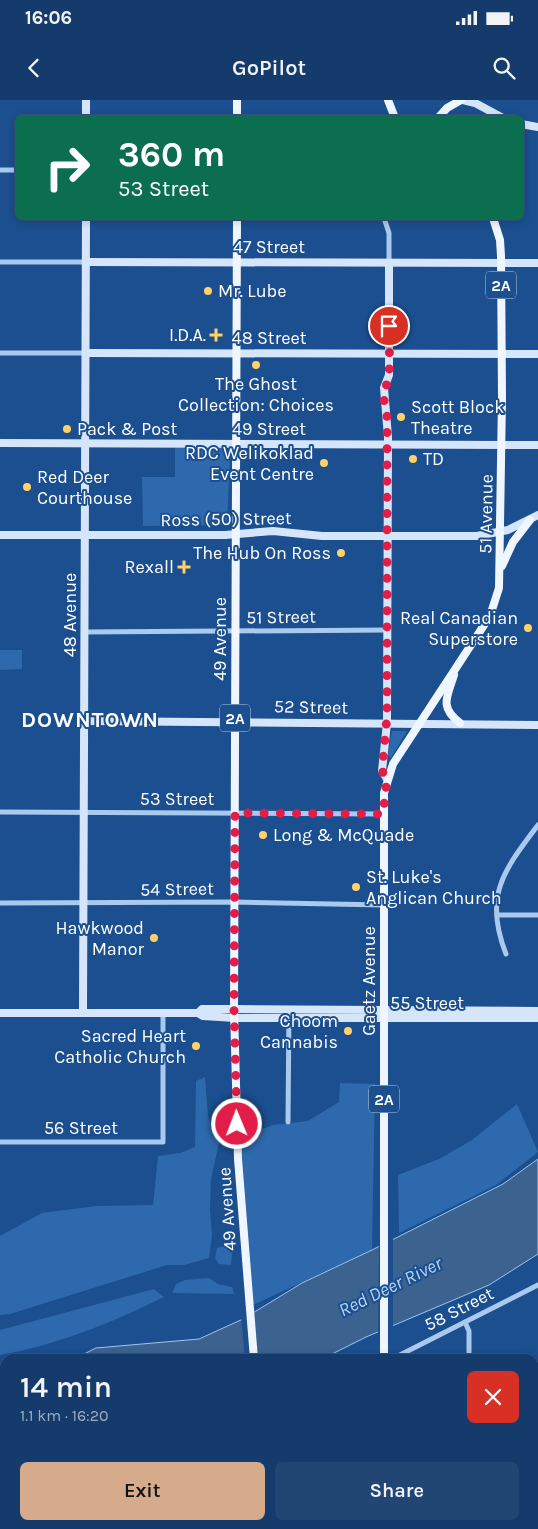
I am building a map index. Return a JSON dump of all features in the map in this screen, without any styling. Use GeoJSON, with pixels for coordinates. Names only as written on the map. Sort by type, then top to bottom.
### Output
{"type":"FeatureCollection","features":[{"type":"Feature","properties":{"kind":"main road"},"geometry":{"type":"LineString","coordinates":[[237,100],[237,115]]}},
{"type":"Feature","properties":{"kind":"main road"},"geometry":{"type":"LineString","coordinates":[[388,100],[394,115]]}},
{"type":"Feature","properties":{"kind":"main road"},"geometry":{"type":"LineString","coordinates":[[441,115],[447,108],[462,100]]}},
{"type":"Feature","properties":{"kind":"main road","name":"49 Avenue"},"geometry":{"type":"LineString","coordinates":[[237,220],[234,1009],[238,1142],[244,1250],[254,1354]]}},
{"type":"Feature","properties":{"kind":"main road","name":"51 Avenue"},"geometry":{"type":"LineString","coordinates":[[387,779],[393,764],[418,723],[492,612],[498,592],[501,570],[501,263],[500,240],[494,220]]}},
{"type":"Feature","properties":{"kind":"main road"},"geometry":{"type":"LineString","coordinates":[[501,570],[513,542],[530,520]]}},
{"type":"Feature","properties":{"kind":"main road"},"geometry":{"type":"LineString","coordinates":[[455,669],[446,704],[449,715],[460,723]]}},
{"type":"Feature","properties":{"kind":"main road","name":"Gaetz Avenue"},"geometry":{"type":"LineString","coordinates":[[384,1354],[385,1009],[383,814],[387,779]]}},
{"type":"Feature","properties":{"kind":"street"},"geometry":{"type":"LineString","coordinates":[[86,100],[86,115]]}},
{"type":"Feature","properties":{"kind":"street"},"geometry":{"type":"LineString","coordinates":[[462,100],[475,103],[497,115]]}},
{"type":"Feature","properties":{"kind":"street"},"geometry":{"type":"LineString","coordinates":[[524,125],[538,127]]}},
{"type":"Feature","properties":{"kind":"street"},"geometry":{"type":"LineString","coordinates":[[0,170],[15,170]]}},
{"type":"Feature","properties":{"kind":"street","name":"48 Avenue"},"geometry":{"type":"LineString","coordinates":[[83,1012],[86,220]]}},
{"type":"Feature","properties":{"kind":"street","name":"Gaetz Avenue"},"geometry":{"type":"LineString","coordinates":[[385,220],[389,233],[389,375],[384,388],[388,444],[388,630],[387,723],[382,771],[387,779]]}},
{"type":"Feature","properties":{"kind":"street","name":"47 Street"},"geometry":{"type":"LineString","coordinates":[[0,262],[538,263]]}},
{"type":"Feature","properties":{"kind":"street","name":"48 Street"},"geometry":{"type":"LineString","coordinates":[[0,353],[538,354]]}},
{"type":"Feature","properties":{"kind":"street","name":"49 Street"},"geometry":{"type":"LineString","coordinates":[[0,443],[538,445]]}},
{"type":"Feature","properties":{"kind":"street","name":"Ross (50) Street"},"geometry":{"type":"LineString","coordinates":[[0,535],[235,534],[285,531],[315,536],[477,536],[501,532],[538,515]]}},
{"type":"Feature","properties":{"kind":"street","name":"51 Street"},"geometry":{"type":"LineString","coordinates":[[85,632],[388,630]]}},
{"type":"Feature","properties":{"kind":"street","name":"52 Street"},"geometry":{"type":"LineString","coordinates":[[84,721],[538,725]]}},
{"type":"Feature","properties":{"kind":"street","name":"53 Street"},"geometry":{"type":"LineString","coordinates":[[0,812],[383,814]]}},
{"type":"Feature","properties":{"kind":"street"},"geometry":{"type":"LineString","coordinates":[[506,954],[500,938],[497,899],[503,876],[510,862],[538,825]]}},
{"type":"Feature","properties":{"kind":"street","name":"54 Street"},"geometry":{"type":"LineString","coordinates":[[0,903],[234,902],[384,905]]}},
{"type":"Feature","properties":{"kind":"street"},"geometry":{"type":"LineString","coordinates":[[497,915],[538,915]]}},
{"type":"Feature","properties":{"kind":"street","name":"55 Street"},"geometry":{"type":"LineString","coordinates":[[198,1013],[202,1010],[234,1009],[385,1018],[538,1018]]}},
{"type":"Feature","properties":{"kind":"street","name":"55 Street"},"geometry":{"type":"LineString","coordinates":[[0,1013],[198,1013],[203,1016],[235,1018],[289,1013],[385,1009],[538,1011]]}},
{"type":"Feature","properties":{"kind":"street","name":"56 Street"},"geometry":{"type":"LineString","coordinates":[[0,1142],[162,1142],[163,1013]]}},
{"type":"Feature","properties":{"kind":"street"},"geometry":{"type":"LineString","coordinates":[[288,1122],[289,1013]]}},
{"type":"Feature","properties":{"kind":"street","name":"58 Street"},"geometry":{"type":"LineString","coordinates":[[400,1354],[538,1285]]}},
{"type":"Feature","properties":{"kind":"street"},"geometry":{"type":"LineString","coordinates":[[464,1322],[469,1331],[468,1354]]}},
{"type":"Feature","properties":{"kind":"shaded area"},"geometry":{"type":"Polygon","coordinates":[[[225,447],[230,454],[227,525],[143,526],[142,477],[175,477],[175,448],[225,447]]]}},
{"type":"Feature","properties":{"kind":"shaded area"},"geometry":{"type":"Polygon","coordinates":[[[0,650],[22,650],[22,669],[0,670],[0,650]]]}},
{"type":"Feature","properties":{"kind":"shaded area"},"geometry":{"type":"Polygon","coordinates":[[[392,731],[407,731],[391,758],[388,755],[392,731]]]}},
{"type":"Feature","properties":{"kind":"shaded area"},"geometry":{"type":"Polygon","coordinates":[[[205,1077],[208,1116],[219,1143],[211,1179],[210,1210],[212,1235],[209,1258],[184,1265],[167,1265],[10,1314],[0,1315],[0,1236],[42,1213],[97,1206],[153,1205],[158,1156],[180,1153],[195,1147],[196,1081],[205,1077]]]}},
{"type":"Feature","properties":{"kind":"shaded area"},"geometry":{"type":"Polygon","coordinates":[[[340,1083],[375,1084],[372,1250],[253,1305],[242,1186],[242,1137],[273,1125],[308,1121],[339,1102],[340,1083]]]}},
{"type":"Feature","properties":{"kind":"shaded area"},"geometry":{"type":"Polygon","coordinates":[[[517,1104],[538,1152],[496,1185],[399,1233],[398,1175],[439,1159],[472,1140],[517,1104]]]}},
{"type":"Feature","properties":{"kind":"shaded area"},"geometry":{"type":"Polygon","coordinates":[[[224,1246],[232,1253],[231,1265],[219,1264],[215,1258],[217,1248],[224,1246]]]}},
{"type":"Feature","properties":{"kind":"shaded area"},"geometry":{"type":"Polygon","coordinates":[[[209,1278],[218,1284],[232,1287],[234,1294],[172,1293],[176,1284],[185,1280],[209,1278]]]}},
{"type":"Feature","properties":{"kind":"shaded area"},"geometry":{"type":"Polygon","coordinates":[[[154,1289],[164,1297],[84,1332],[21,1351],[0,1354],[0,1330],[154,1289]]]}},
{"type":"Feature","properties":{"kind":"water","name":"Red Deer River"},"geometry":{"type":"Polygon","coordinates":[[[538,1159],[538,1254],[489,1285],[366,1337],[332,1354],[84,1354],[96,1348],[199,1339],[243,1319],[302,1283],[503,1184],[538,1159]]]}},
{"type":"Feature","properties":{"kind":"pier"},"geometry":{"type":"Polygon","coordinates":[[[393,1237],[393,1328],[378,1334],[379,1244],[393,1237]]]}},
{"type":"Feature","properties":{"kind":"pier"},"geometry":{"type":"Polygon","coordinates":[[[254,1310],[258,1354],[245,1354],[241,1317],[254,1310]]]}},
{"type":"Feature","properties":{"kind":"place","name":"Mr. Lube"},"geometry":{"type":"Point","coordinates":[208,291]}},
{"type":"Feature","properties":{"kind":"place","name":"I.D.A."},"geometry":{"type":"Point","coordinates":[216,335]}},
{"type":"Feature","properties":{"kind":"place","name":"The Ghost Collection: Choices"},"geometry":{"type":"Point","coordinates":[256,365]}},
{"type":"Feature","properties":{"kind":"place","name":"Scott Block Theatre"},"geometry":{"type":"Point","coordinates":[401,417]}},
{"type":"Feature","properties":{"kind":"place","name":"Pack & Post"},"geometry":{"type":"Point","coordinates":[67,429]}},
{"type":"Feature","properties":{"kind":"place","name":"TD"},"geometry":{"type":"Point","coordinates":[413,459]}},
{"type":"Feature","properties":{"kind":"place","name":"RDC Welikoklad Event Centre"},"geometry":{"type":"Point","coordinates":[324,463]}},
{"type":"Feature","properties":{"kind":"place","name":"Red Deer Courthouse"},"geometry":{"type":"Point","coordinates":[27,487]}},
{"type":"Feature","properties":{"kind":"place","name":"The Hub On Ross"},"geometry":{"type":"Point","coordinates":[341,553]}},
{"type":"Feature","properties":{"kind":"place","name":"Rexall"},"geometry":{"type":"Point","coordinates":[184,567]}},
{"type":"Feature","properties":{"kind":"place","name":"Real Canadian Superstore"},"geometry":{"type":"Point","coordinates":[528,628]}},
{"type":"Feature","properties":{"kind":"place","name":"Long & McQuade"},"geometry":{"type":"Point","coordinates":[263,835]}},
{"type":"Feature","properties":{"kind":"place","name":"St. Luke's Anglican Church"},"geometry":{"type":"Point","coordinates":[356,887]}},
{"type":"Feature","properties":{"kind":"place","name":"Hawkwood Manor"},"geometry":{"type":"Point","coordinates":[154,938]}},
{"type":"Feature","properties":{"kind":"place","name":"Choom Cannabis"},"geometry":{"type":"Point","coordinates":[348,1031]}},
{"type":"Feature","properties":{"kind":"place","name":"Sacred Heart Catholic Church"},"geometry":{"type":"Point","coordinates":[196,1046]}},
{"type":"Feature","properties":{"kind":"district","name":"DOWNTOWN"},"geometry":{"type":"Point","coordinates":[90,719]}},
{"type":"Feature","properties":{"kind":"route"},"geometry":{"type":"LineString","coordinates":[[237,1124],[234,1009],[235,813],[383,814],[387,779],[382,771],[387,736],[388,640],[387,409],[384,404],[384,388],[389,375],[389,326]]}}]}
